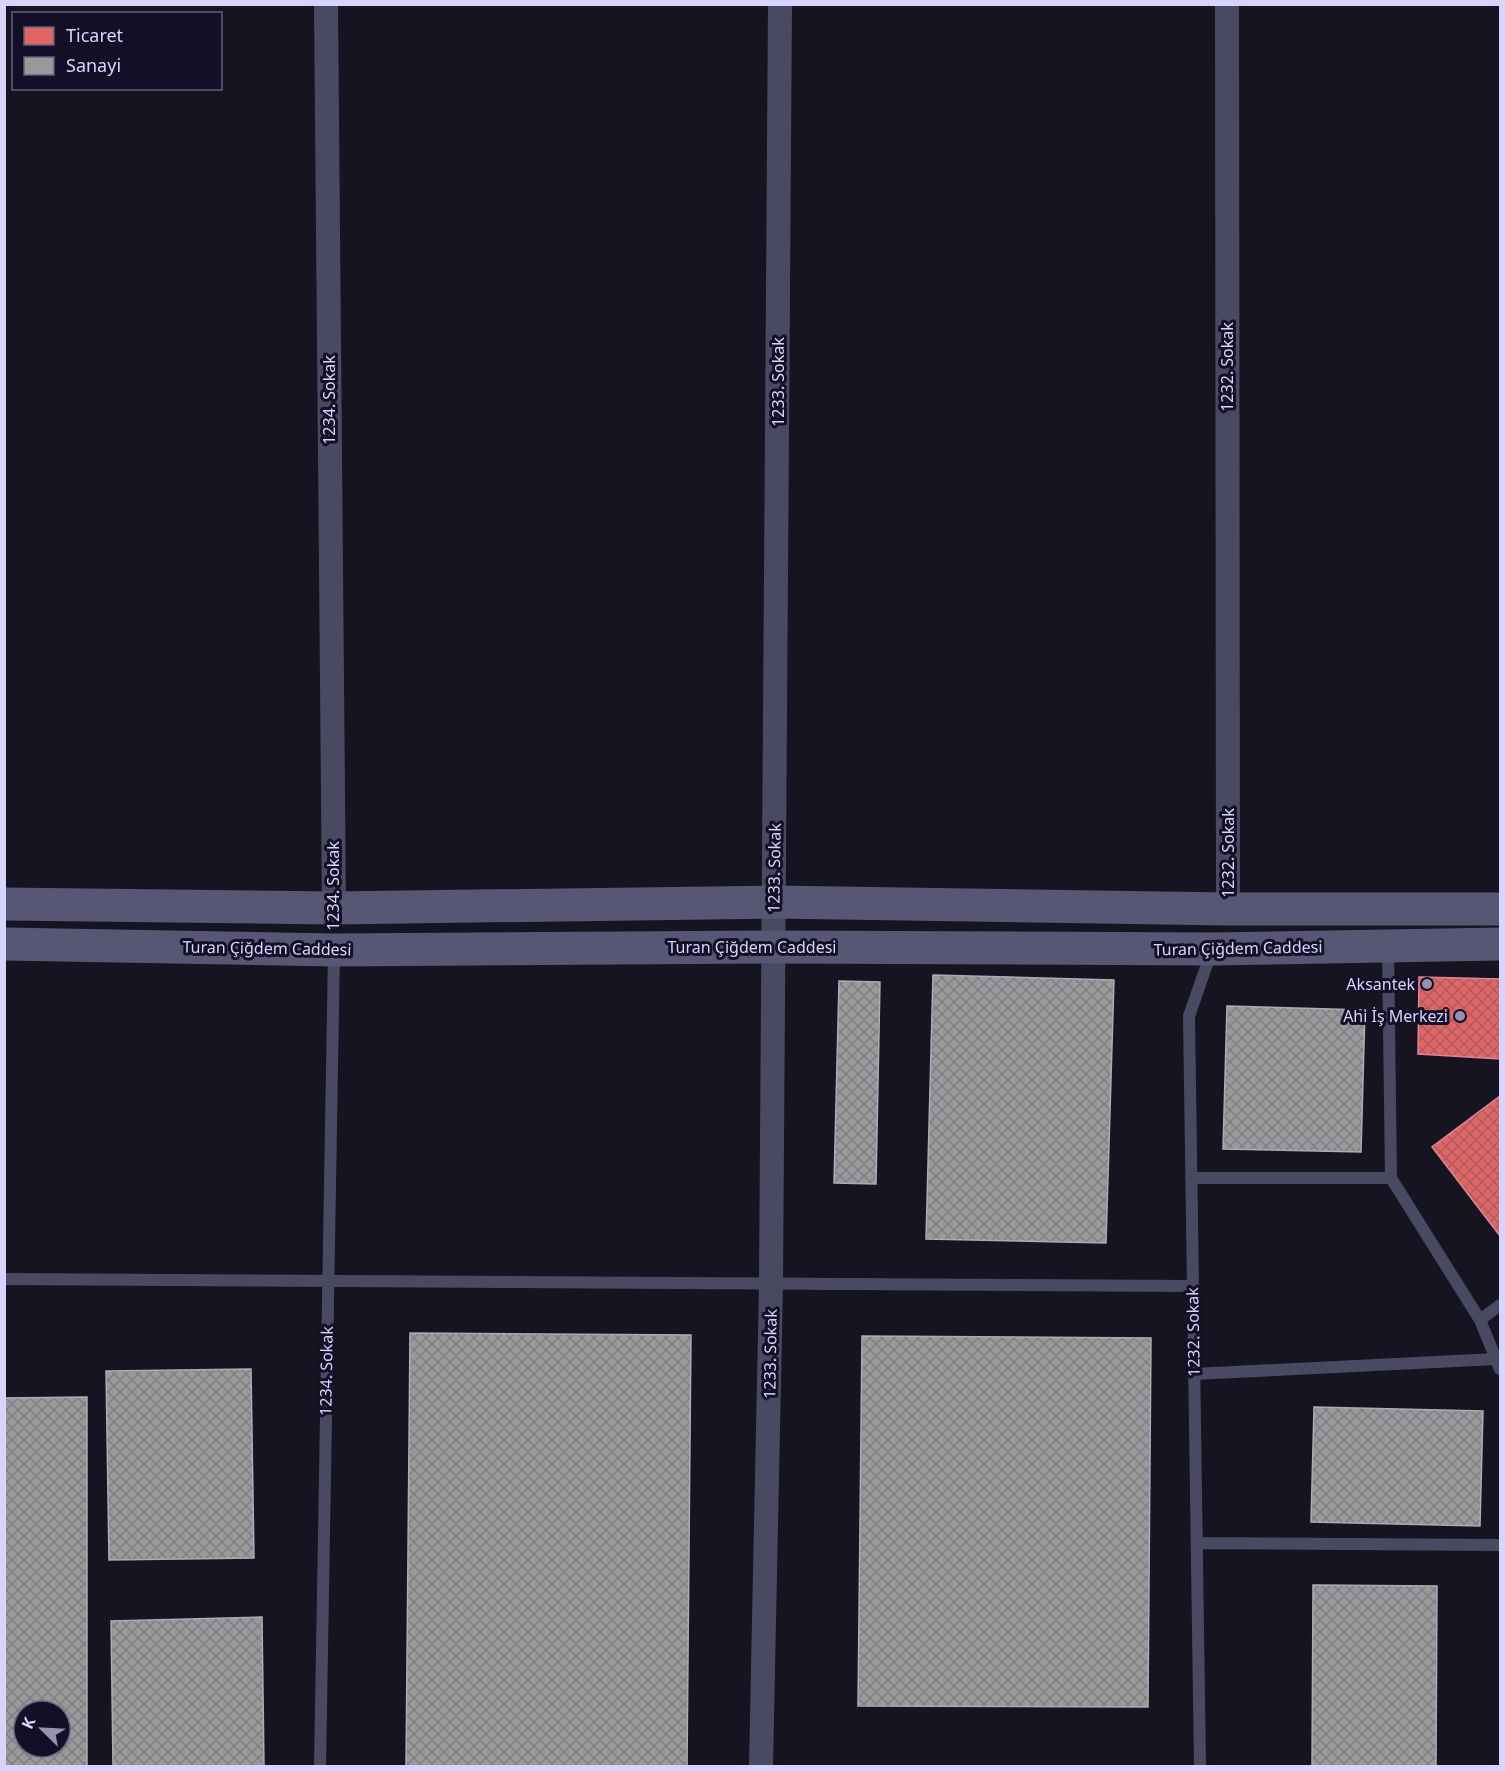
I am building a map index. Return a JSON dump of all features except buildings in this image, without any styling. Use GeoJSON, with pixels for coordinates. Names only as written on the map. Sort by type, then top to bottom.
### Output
{"type":"FeatureCollection","features":[{"type":"Feature","properties":{"kind":"street","name":"1234. Sokak"},"geometry":{"type":"LineString","coordinates":[[326,4],[334,950]]}},
{"type":"Feature","properties":{"kind":"street","name":"1233. Sokak"},"geometry":{"type":"LineString","coordinates":[[761,1767],[771,1284],[780,4]]}},
{"type":"Feature","properties":{"kind":"street","name":"1232. Sokak"},"geometry":{"type":"LineString","coordinates":[[1213,949],[1228,909],[1227,4]]}},
{"type":"Feature","properties":{"kind":"street"},"geometry":{"type":"LineString","coordinates":[[4,904],[334,908],[774,903],[1228,909],[1500,909]]}},
{"type":"Feature","properties":{"kind":"street","name":"Turan Çiğdem Caddesi"},"geometry":{"type":"LineString","coordinates":[[4,944],[334,950],[773,947],[1213,949],[1500,944]]}},
{"type":"Feature","properties":{"kind":"lane"},"geometry":{"type":"LineString","coordinates":[[1194,1374],[1498,1364],[1479,1320],[1391,1178],[1388,946]]}},
{"type":"Feature","properties":{"kind":"lane","name":"1232. Sokak"},"geometry":{"type":"LineString","coordinates":[[1200,1767],[1189,1016],[1213,949]]}},
{"type":"Feature","properties":{"kind":"lane","name":"1234. Sokak"},"geometry":{"type":"LineString","coordinates":[[320,1767],[334,950]]}},
{"type":"Feature","properties":{"kind":"lane"},"geometry":{"type":"LineString","coordinates":[[1191,1178],[1391,1178]]}},
{"type":"Feature","properties":{"kind":"lane"},"geometry":{"type":"LineString","coordinates":[[4,1279],[1192,1286]]}},
{"type":"Feature","properties":{"kind":"lane"},"geometry":{"type":"LineString","coordinates":[[1479,1320],[1500,1305]]}},
{"type":"Feature","properties":{"kind":"lane"},"geometry":{"type":"LineString","coordinates":[[1197,1543],[1500,1545]]}},
{"type":"Feature","properties":{"kind":"place","name":"Aksantek"},"geometry":{"type":"Point","coordinates":[1427,984]}},
{"type":"Feature","properties":{"kind":"place","name":"Ahi İş Merkezi"},"geometry":{"type":"Point","coordinates":[1460,1016]}}]}
